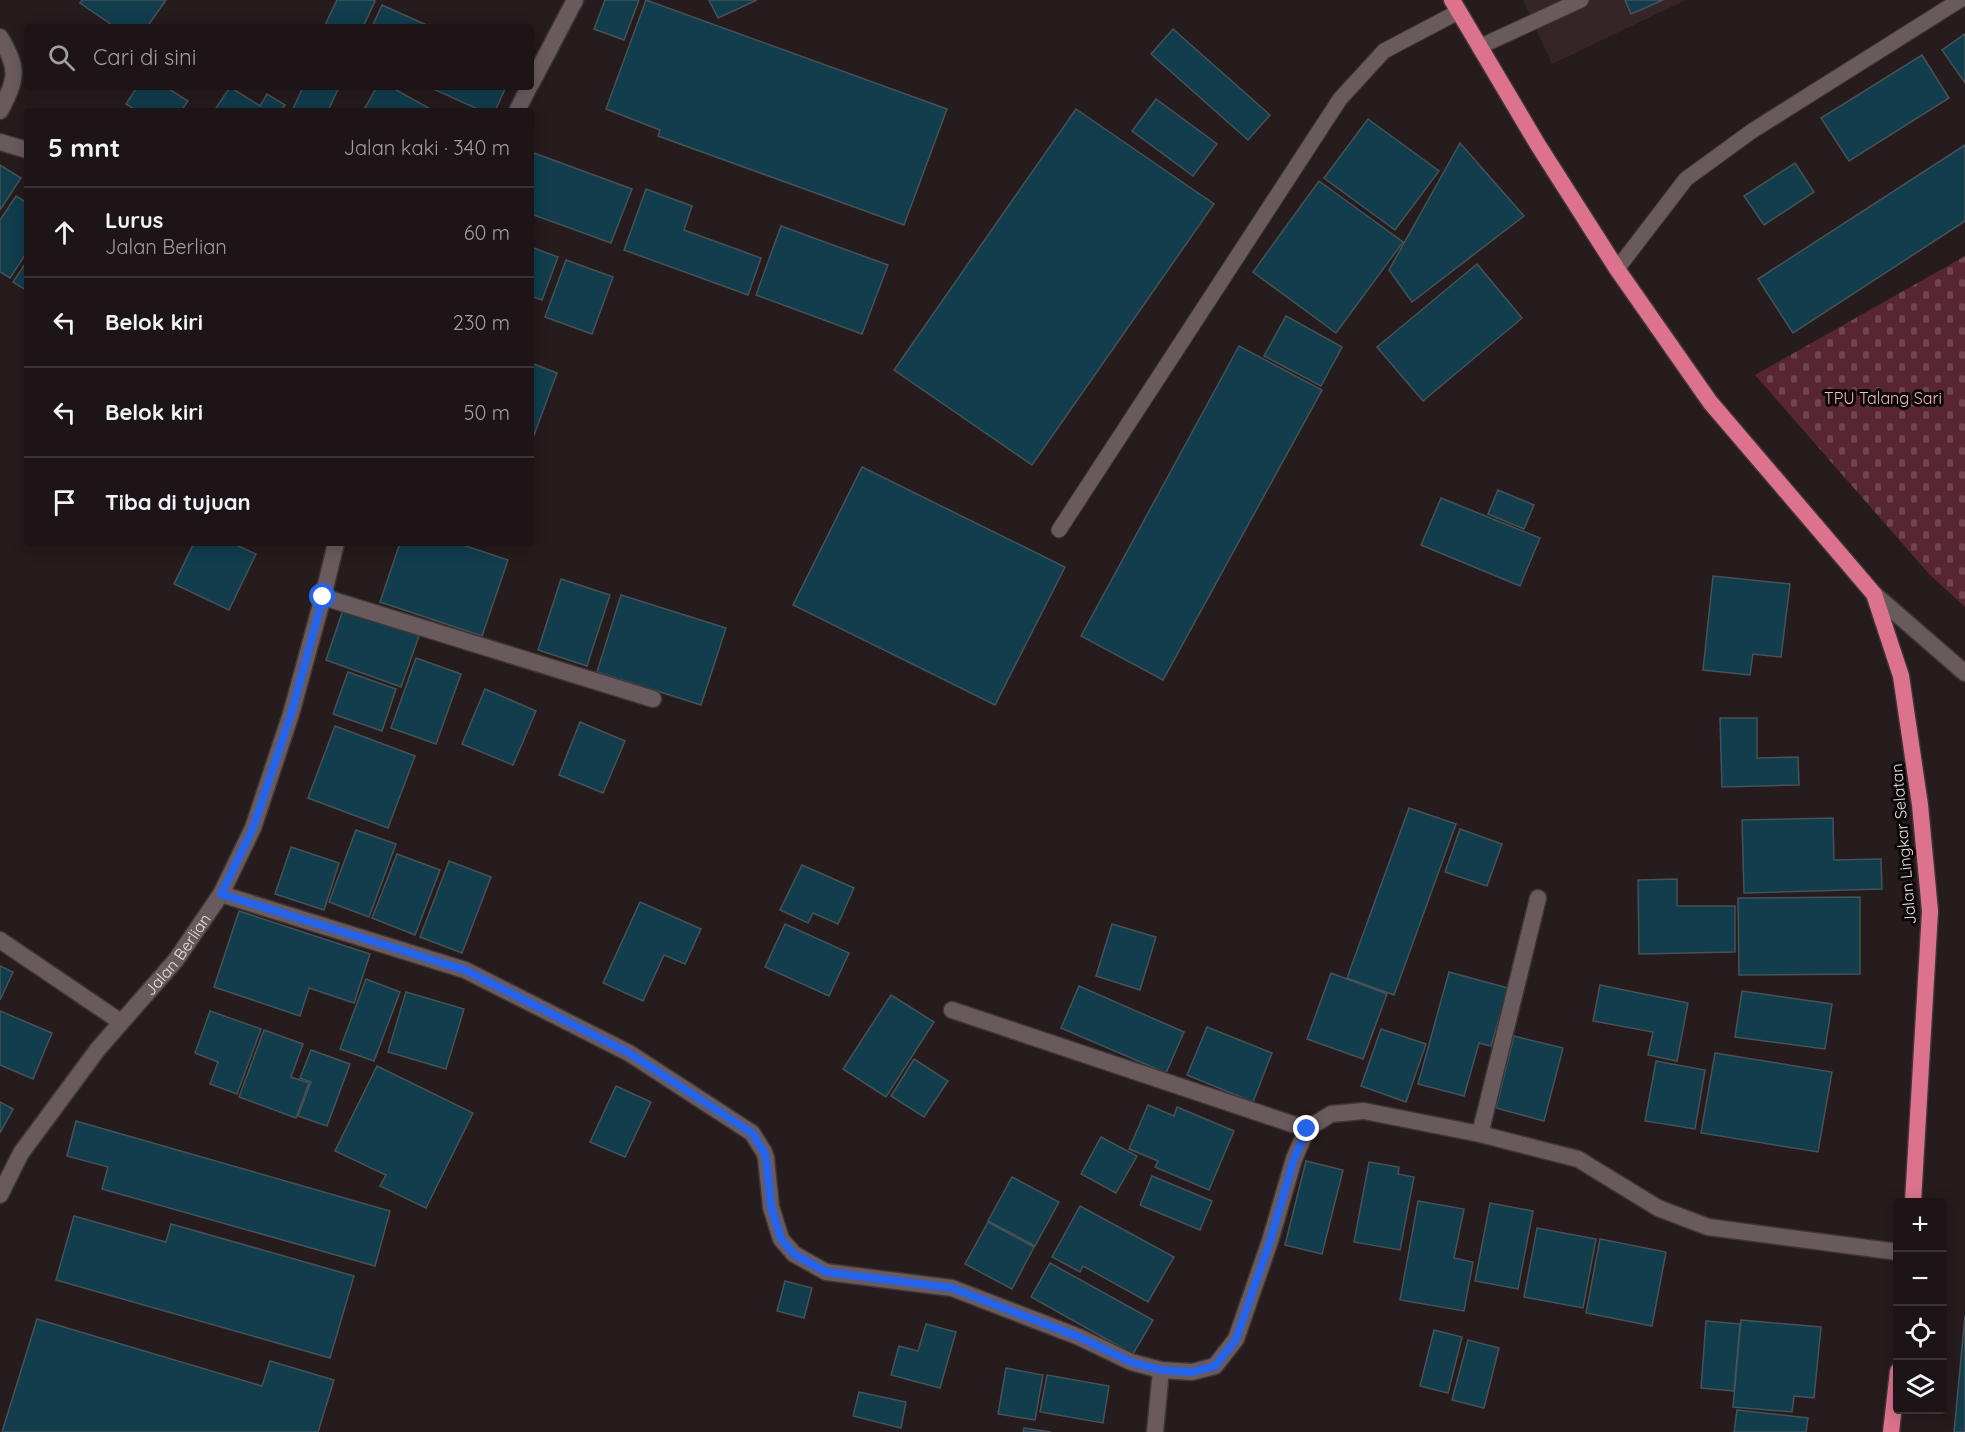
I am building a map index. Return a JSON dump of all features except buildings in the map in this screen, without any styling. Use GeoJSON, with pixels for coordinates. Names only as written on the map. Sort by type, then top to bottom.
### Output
{"type":"FeatureCollection","features":[{"type":"Feature","properties":{"kind":"highway"},"geometry":{"type":"LineString","coordinates":[[1455,6],[1538,145],[1617,269],[1710,402],[1874,594]]}},
{"type":"Feature","properties":{"kind":"highway","name":"Jalan Lingkar Selatan"},"geometry":{"type":"LineString","coordinates":[[1874,594],[1901,676],[1920,805],[1930,911],[1913,1198]]}},
{"type":"Feature","properties":{"kind":"highway"},"geometry":{"type":"LineString","coordinates":[[1891,1432],[1893,1414]]}},
{"type":"Feature","properties":{"kind":"street"},"geometry":{"type":"LineString","coordinates":[[534,77],[575,0]]}},
{"type":"Feature","properties":{"kind":"street"},"geometry":{"type":"LineString","coordinates":[[0,37],[12,58],[15,78],[0,111]]}},
{"type":"Feature","properties":{"kind":"street"},"geometry":{"type":"LineString","coordinates":[[518,108],[528,90]]}},
{"type":"Feature","properties":{"kind":"street"},"geometry":{"type":"LineString","coordinates":[[0,142],[24,149]]}},
{"type":"Feature","properties":{"kind":"street","name":"Jalan Berlian"},"geometry":{"type":"LineString","coordinates":[[0,1195],[21,1154],[98,1049],[176,960],[221,894],[253,828],[291,714],[335,546]]}},
{"type":"Feature","properties":{"kind":"street"},"geometry":{"type":"LineString","coordinates":[[1874,594],[1965,673]]}},
{"type":"Feature","properties":{"kind":"street"},"geometry":{"type":"LineString","coordinates":[[323,597],[652,699]]}},
{"type":"Feature","properties":{"kind":"street"},"geometry":{"type":"LineString","coordinates":[[221,894],[465,970],[629,1053],[752,1133],[766,1158],[771,1207],[781,1239],[794,1254],[826,1272],[952,1288],[1079,1337],[1131,1362],[1161,1370],[1192,1372],[1215,1366],[1236,1339],[1270,1241],[1294,1159],[1307,1129],[1331,1114],[1364,1111],[1480,1134],[1578,1159],[1658,1208],[1708,1227],[1893,1251]]}},
{"type":"Feature","properties":{"kind":"street"},"geometry":{"type":"LineString","coordinates":[[1480,1134],[1538,898]]}},
{"type":"Feature","properties":{"kind":"street"},"geometry":{"type":"LineString","coordinates":[[0,940],[121,1022]]}},
{"type":"Feature","properties":{"kind":"street"},"geometry":{"type":"LineString","coordinates":[[952,1010],[1307,1129]]}},
{"type":"Feature","properties":{"kind":"street"},"geometry":{"type":"LineString","coordinates":[[1155,1432],[1161,1370]]}},
{"type":"Feature","properties":{"kind":"lane"},"geometry":{"type":"LineString","coordinates":[[1479,47],[1581,0]]}},
{"type":"Feature","properties":{"kind":"lane"},"geometry":{"type":"LineString","coordinates":[[1617,269],[1686,179],[1752,130],[1960,0]]}},
{"type":"Feature","properties":{"kind":"lane"},"geometry":{"type":"LineString","coordinates":[[1059,530],[1340,99],[1384,51],[1455,6]]}},
{"type":"Feature","properties":{"kind":"shaded area"},"geometry":{"type":"Polygon","coordinates":[[[1523,0],[1686,0],[1552,64],[1523,0]]]}},
{"type":"Feature","properties":{"kind":"green space","name":"TPU Talang Sari"},"geometry":{"type":"Polygon","coordinates":[[[1965,256],[1965,607],[1929,574],[1755,375],[1965,256]]]}},
{"type":"Feature","properties":{"kind":"route"},"geometry":{"type":"LineString","coordinates":[[323,597],[291,714],[253,828],[221,894],[465,970],[629,1053],[752,1133],[766,1158],[771,1207],[781,1239],[794,1254],[826,1272],[952,1288],[1079,1337],[1131,1362],[1161,1370],[1192,1372],[1215,1366],[1236,1339],[1270,1241],[1294,1159],[1307,1129]]}}]}
